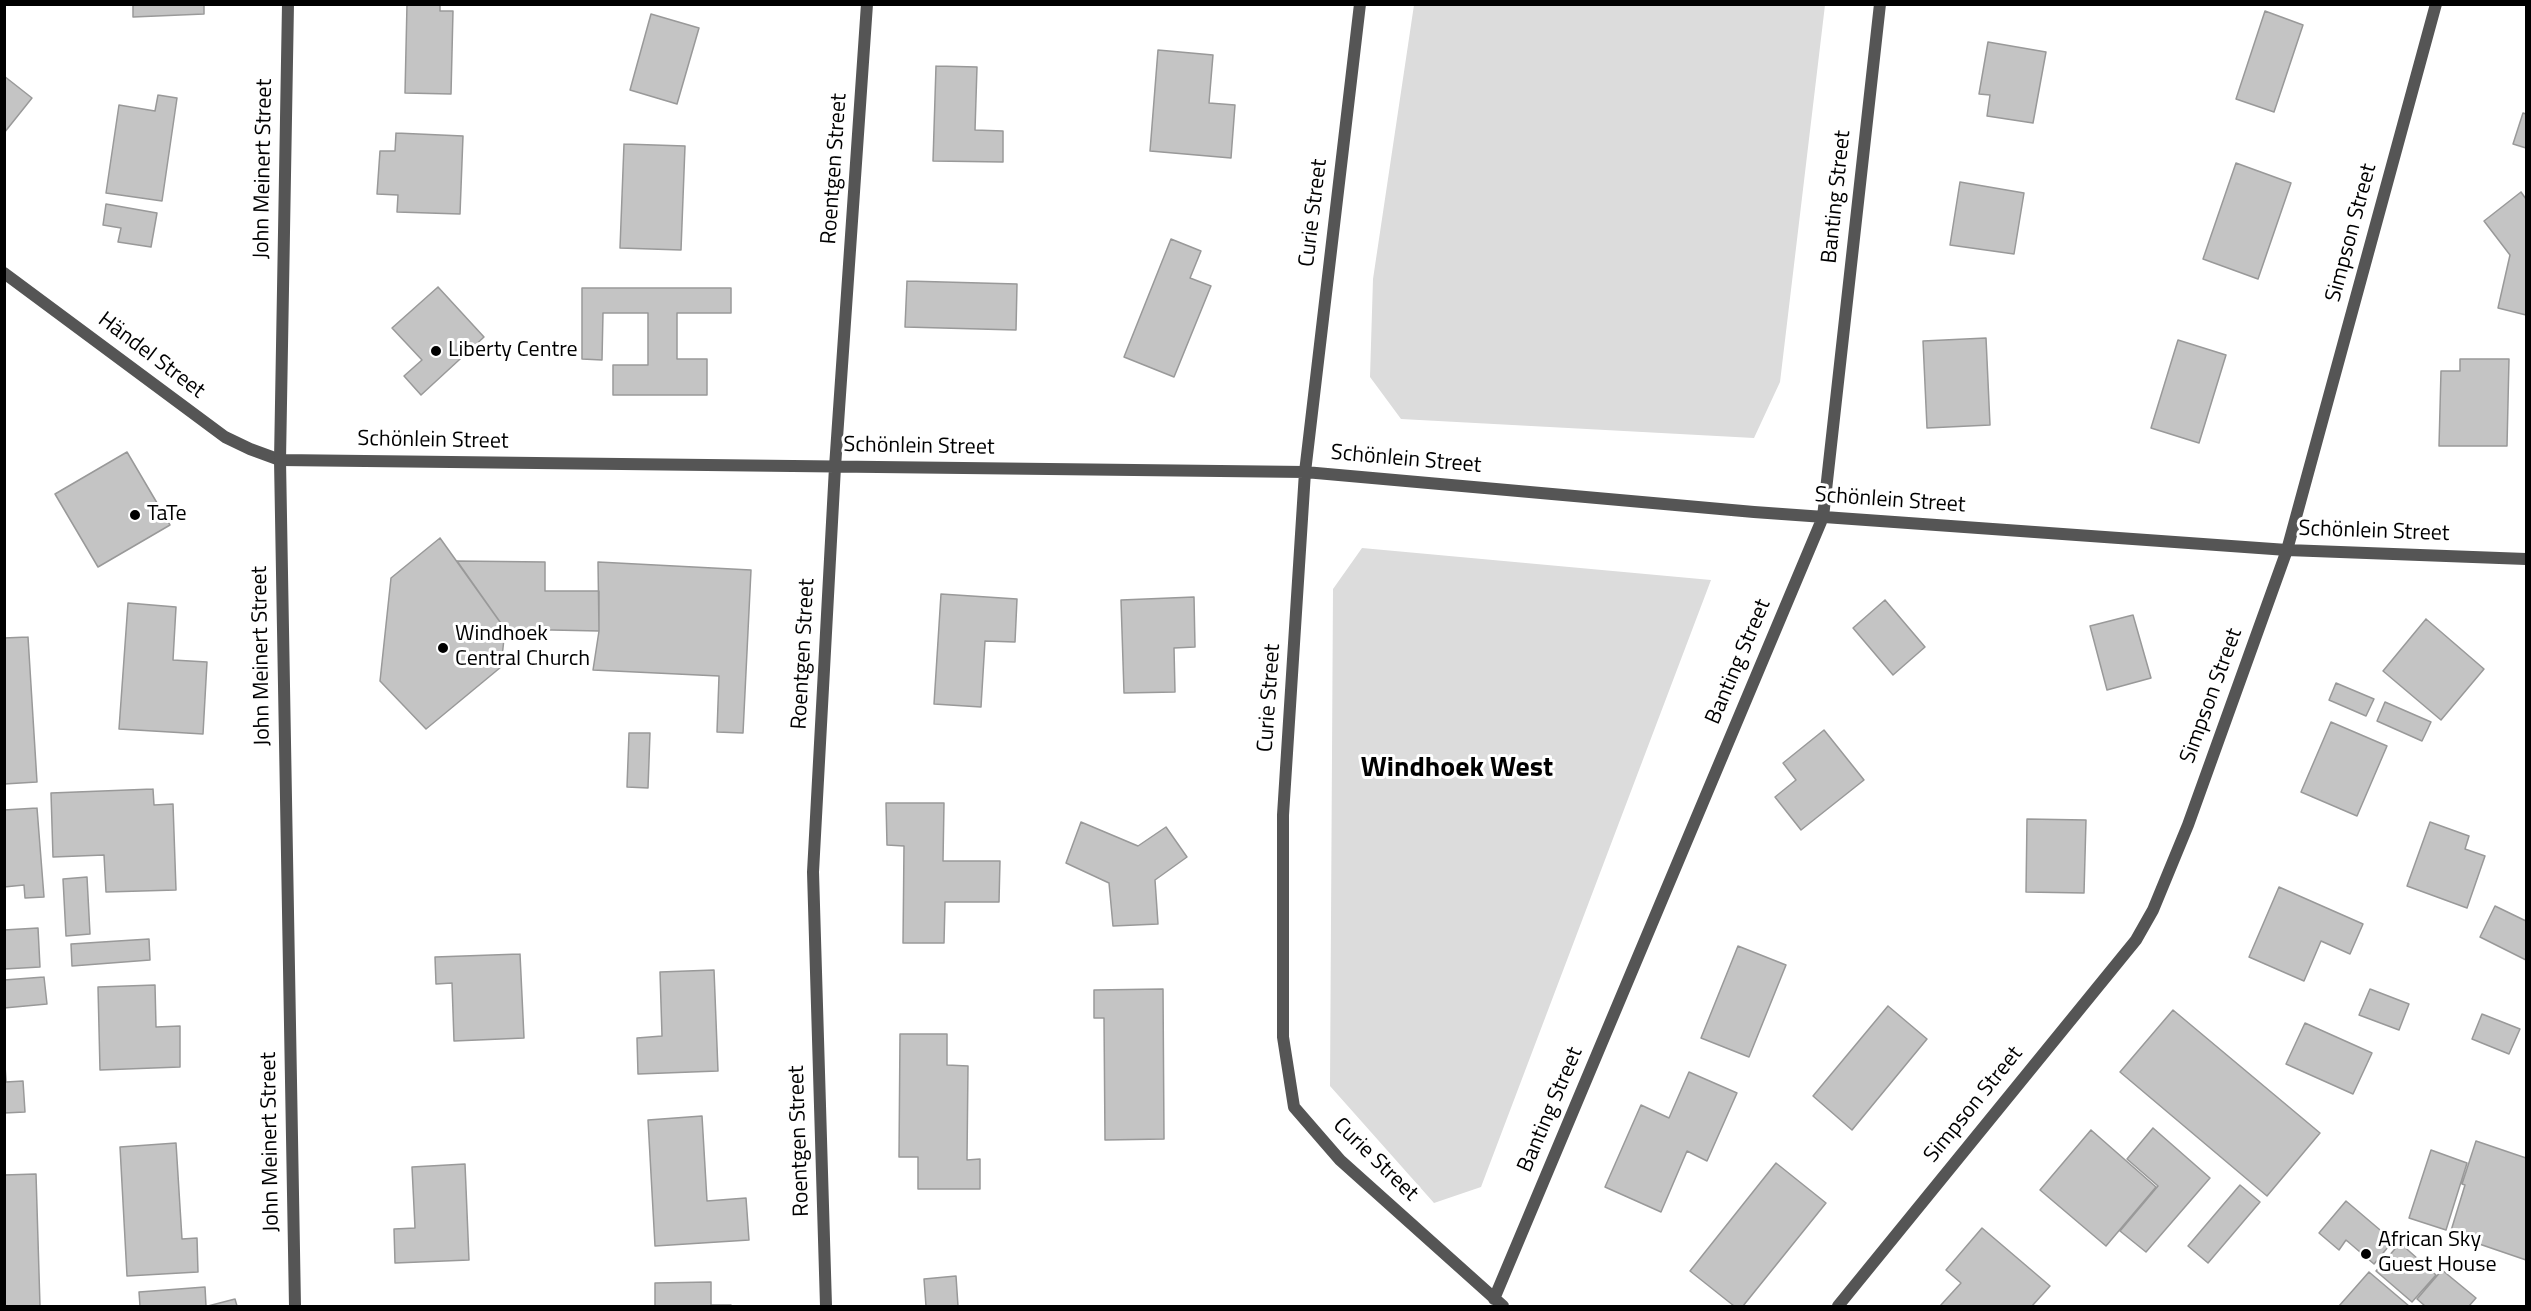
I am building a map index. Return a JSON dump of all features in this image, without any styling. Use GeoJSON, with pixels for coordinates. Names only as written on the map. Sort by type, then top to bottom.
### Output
{"type":"FeatureCollection","features":[{"type":"Feature","properties":{"kind":"street","name":"John Meinert Street"},"geometry":{"type":"LineString","coordinates":[[288,4],[280,460],[295,1306]]}},
{"type":"Feature","properties":{"kind":"street","name":"Roentgen Street"},"geometry":{"type":"LineString","coordinates":[[826,1306],[813,872],[835,467],[867,4]]}},
{"type":"Feature","properties":{"kind":"street","name":"Curie Street"},"geometry":{"type":"LineString","coordinates":[[1360,4],[1305,472],[1283,815],[1283,1037],[1294,1107],[1340,1160],[1499,1303]]}},
{"type":"Feature","properties":{"kind":"street","name":"Banting Street"},"geometry":{"type":"LineString","coordinates":[[1499,1303],[1823,517],[1880,4]]}},
{"type":"Feature","properties":{"kind":"street","name":"Simpson Street"},"geometry":{"type":"LineString","coordinates":[[1838,1306],[2136,940],[2153,910],[2188,825],[2287,550],[2436,4]]}},
{"type":"Feature","properties":{"kind":"street","name":"Händel Street"},"geometry":{"type":"LineString","coordinates":[[4,273],[225,437],[280,460]]}},
{"type":"Feature","properties":{"kind":"street","name":"Schönlein Street"},"geometry":{"type":"LineString","coordinates":[[280,460],[1305,472],[1823,517],[2287,550],[2526,559]]}},
{"type":"Feature","properties":{"kind":"shaded area"},"geometry":{"type":"Polygon","coordinates":[[[1414,5],[1825,5],[1780,382],[1754,438],[1401,419],[1370,377],[1373,279],[1414,5]]]}},
{"type":"Feature","properties":{"kind":"shaded area"},"geometry":{"type":"Polygon","coordinates":[[[1362,548],[1711,580],[1481,1187],[1434,1203],[1330,1086],[1333,589],[1362,548]]]}},
{"type":"Feature","properties":{"kind":"building"},"geometry":{"type":"Polygon","coordinates":[[[133,4],[204,4],[204,14],[133,17],[133,4]]]}},
{"type":"Feature","properties":{"kind":"building"},"geometry":{"type":"Polygon","coordinates":[[[407,4],[440,4],[440,11],[453,11],[451,94],[405,93],[407,4]]]}},
{"type":"Feature","properties":{"kind":"building"},"geometry":{"type":"Polygon","coordinates":[[[2265,11],[2303,25],[2274,112],[2236,99],[2265,11]]]}},
{"type":"Feature","properties":{"kind":"building"},"geometry":{"type":"Polygon","coordinates":[[[651,14],[699,28],[677,104],[630,90],[651,14]]]}},
{"type":"Feature","properties":{"kind":"building"},"geometry":{"type":"Polygon","coordinates":[[[1988,42],[2046,52],[2033,123],[1987,116],[1990,95],[1979,94],[1988,42]]]}},
{"type":"Feature","properties":{"kind":"building"},"geometry":{"type":"Polygon","coordinates":[[[1158,50],[1213,55],[1209,103],[1235,105],[1231,158],[1150,151],[1158,50]]]}},
{"type":"Feature","properties":{"kind":"building"},"geometry":{"type":"Polygon","coordinates":[[[936,66],[977,67],[975,130],[1003,131],[1003,162],[933,161],[936,66]]]}},
{"type":"Feature","properties":{"kind":"building"},"geometry":{"type":"Polygon","coordinates":[[[4,76],[32,98],[4,133],[4,76]]]}},
{"type":"Feature","properties":{"kind":"building"},"geometry":{"type":"Polygon","coordinates":[[[158,95],[177,98],[162,201],[106,193],[119,105],[155,111],[158,95]]]}},
{"type":"Feature","properties":{"kind":"building"},"geometry":{"type":"Polygon","coordinates":[[[2523,113],[2526,114],[2526,148],[2513,144],[2523,113]]]}},
{"type":"Feature","properties":{"kind":"building"},"geometry":{"type":"Polygon","coordinates":[[[396,133],[463,136],[460,214],[397,212],[398,195],[377,194],[380,151],[395,151],[396,133]]]}},
{"type":"Feature","properties":{"kind":"building"},"geometry":{"type":"Polygon","coordinates":[[[624,144],[685,146],[681,250],[620,248],[624,144]]]}},
{"type":"Feature","properties":{"kind":"building"},"geometry":{"type":"Polygon","coordinates":[[[2236,163],[2291,183],[2258,279],[2203,259],[2236,163]]]}},
{"type":"Feature","properties":{"kind":"building"},"geometry":{"type":"Polygon","coordinates":[[[1960,182],[2024,193],[2014,254],[1950,245],[1960,182]]]}},
{"type":"Feature","properties":{"kind":"building"},"geometry":{"type":"Polygon","coordinates":[[[2521,192],[2526,199],[2526,315],[2498,308],[2510,255],[2484,221],[2521,192]]]}},
{"type":"Feature","properties":{"kind":"building"},"geometry":{"type":"Polygon","coordinates":[[[106,204],[157,213],[151,247],[118,242],[121,228],[103,225],[106,204]]]}},
{"type":"Feature","properties":{"kind":"building"},"geometry":{"type":"Polygon","coordinates":[[[1171,239],[1201,251],[1190,278],[1211,286],[1174,377],[1124,357],[1171,239]]]}},
{"type":"Feature","properties":{"kind":"building"},"geometry":{"type":"Polygon","coordinates":[[[907,281],[1017,284],[1016,330],[905,327],[907,281]]]}},
{"type":"Feature","properties":{"kind":"building"},"geometry":{"type":"Polygon","coordinates":[[[438,287],[484,337],[421,395],[404,376],[422,360],[392,328],[438,287]]]}},
{"type":"Feature","properties":{"kind":"building"},"geometry":{"type":"Polygon","coordinates":[[[582,288],[731,288],[731,313],[677,313],[677,359],[707,359],[707,395],[613,395],[613,365],[648,365],[648,313],[603,313],[602,360],[582,359],[582,288]]]}},
{"type":"Feature","properties":{"kind":"building"},"geometry":{"type":"Polygon","coordinates":[[[1986,338],[1990,425],[1927,428],[1923,341],[1986,338]]]}},
{"type":"Feature","properties":{"kind":"building"},"geometry":{"type":"Polygon","coordinates":[[[2178,340],[2226,355],[2199,443],[2151,428],[2178,340]]]}},
{"type":"Feature","properties":{"kind":"building"},"geometry":{"type":"Polygon","coordinates":[[[2460,359],[2509,359],[2507,446],[2439,446],[2441,371],[2460,371],[2460,359]]]}},
{"type":"Feature","properties":{"kind":"building"},"geometry":{"type":"Polygon","coordinates":[[[127,452],[170,525],[98,567],[55,494],[127,452]]]}},
{"type":"Feature","properties":{"kind":"building","name":"Windhoek Central Church"},"geometry":{"type":"Polygon","coordinates":[[[440,538],[505,629],[501,667],[426,729],[380,681],[391,578],[440,538]]]}},
{"type":"Feature","properties":{"kind":"building"},"geometry":{"type":"Polygon","coordinates":[[[457,561],[545,562],[545,591],[599,591],[599,631],[505,629],[457,561]]]}},
{"type":"Feature","properties":{"kind":"building"},"geometry":{"type":"Polygon","coordinates":[[[598,562],[751,570],[743,733],[717,732],[719,676],[593,670],[599,631],[598,562]]]}},
{"type":"Feature","properties":{"kind":"building"},"geometry":{"type":"Polygon","coordinates":[[[941,594],[1017,599],[1015,642],[985,641],[981,707],[934,704],[941,594]]]}},
{"type":"Feature","properties":{"kind":"building"},"geometry":{"type":"Polygon","coordinates":[[[1194,597],[1195,647],[1174,648],[1175,692],[1124,693],[1121,600],[1194,597]]]}},
{"type":"Feature","properties":{"kind":"building"},"geometry":{"type":"Polygon","coordinates":[[[1885,600],[1925,647],[1893,675],[1853,628],[1885,600]]]}},
{"type":"Feature","properties":{"kind":"building"},"geometry":{"type":"Polygon","coordinates":[[[128,603],[176,607],[173,660],[207,662],[203,734],[119,729],[128,603]]]}},
{"type":"Feature","properties":{"kind":"building"},"geometry":{"type":"Polygon","coordinates":[[[2133,615],[2151,678],[2107,690],[2090,626],[2133,615]]]}},
{"type":"Feature","properties":{"kind":"building"},"geometry":{"type":"Polygon","coordinates":[[[2426,619],[2484,669],[2441,720],[2383,671],[2426,619]]]}},
{"type":"Feature","properties":{"kind":"building"},"geometry":{"type":"Polygon","coordinates":[[[28,637],[37,782],[4,784],[4,638],[28,637]]]}},
{"type":"Feature","properties":{"kind":"building"},"geometry":{"type":"Polygon","coordinates":[[[2336,683],[2374,699],[2366,716],[2329,700],[2336,683]]]}},
{"type":"Feature","properties":{"kind":"building"},"geometry":{"type":"Polygon","coordinates":[[[2385,702],[2431,722],[2422,741],[2377,721],[2385,702]]]}},
{"type":"Feature","properties":{"kind":"building"},"geometry":{"type":"Polygon","coordinates":[[[2331,722],[2387,746],[2357,816],[2301,792],[2331,722]]]}},
{"type":"Feature","properties":{"kind":"building"},"geometry":{"type":"Polygon","coordinates":[[[1824,730],[1864,780],[1801,830],[1775,797],[1796,780],[1783,763],[1824,730]]]}},
{"type":"Feature","properties":{"kind":"building"},"geometry":{"type":"Polygon","coordinates":[[[629,733],[650,733],[648,788],[627,787],[629,733]]]}},
{"type":"Feature","properties":{"kind":"building"},"geometry":{"type":"Polygon","coordinates":[[[153,789],[154,805],[173,804],[176,890],[106,892],[104,855],[53,857],[51,793],[153,789]]]}},
{"type":"Feature","properties":{"kind":"building"},"geometry":{"type":"Polygon","coordinates":[[[886,803],[944,803],[943,861],[1000,861],[999,902],[945,902],[944,943],[903,943],[904,846],[887,845],[886,803]]]}},
{"type":"Feature","properties":{"kind":"building"},"geometry":{"type":"Polygon","coordinates":[[[37,808],[44,897],[25,898],[24,885],[4,887],[4,810],[37,808]]]}},
{"type":"Feature","properties":{"kind":"building"},"geometry":{"type":"Polygon","coordinates":[[[2027,819],[2086,820],[2084,893],[2026,892],[2027,819]]]}},
{"type":"Feature","properties":{"kind":"building"},"geometry":{"type":"Polygon","coordinates":[[[1081,822],[1138,846],[1166,827],[1187,857],[1155,880],[1158,924],[1113,926],[1109,883],[1066,863],[1081,822]]]}},
{"type":"Feature","properties":{"kind":"building"},"geometry":{"type":"Polygon","coordinates":[[[2430,822],[2469,836],[2465,849],[2485,856],[2467,908],[2407,886],[2430,822]]]}},
{"type":"Feature","properties":{"kind":"building"},"geometry":{"type":"Polygon","coordinates":[[[87,877],[90,934],[66,936],[63,879],[87,877]]]}},
{"type":"Feature","properties":{"kind":"building"},"geometry":{"type":"Polygon","coordinates":[[[2279,887],[2363,924],[2350,954],[2321,941],[2304,981],[2249,957],[2279,887]]]}},
{"type":"Feature","properties":{"kind":"building"},"geometry":{"type":"Polygon","coordinates":[[[2495,906],[2526,921],[2526,960],[2480,937],[2495,906]]]}},
{"type":"Feature","properties":{"kind":"building"},"geometry":{"type":"Polygon","coordinates":[[[38,928],[40,967],[4,969],[4,930],[38,928]]]}},
{"type":"Feature","properties":{"kind":"building"},"geometry":{"type":"Polygon","coordinates":[[[149,939],[150,960],[72,966],[71,944],[149,939]]]}},
{"type":"Feature","properties":{"kind":"building"},"geometry":{"type":"Polygon","coordinates":[[[1738,946],[1786,965],[1749,1057],[1701,1038],[1738,946]]]}},
{"type":"Feature","properties":{"kind":"building"},"geometry":{"type":"Polygon","coordinates":[[[520,954],[524,1038],[454,1041],[452,983],[436,984],[435,957],[520,954]]]}},
{"type":"Feature","properties":{"kind":"building"},"geometry":{"type":"Polygon","coordinates":[[[714,970],[718,1071],[638,1074],[637,1038],[662,1036],[660,972],[714,970]]]}},
{"type":"Feature","properties":{"kind":"building"},"geometry":{"type":"Polygon","coordinates":[[[44,977],[47,1004],[4,1008],[4,980],[44,977]]]}},
{"type":"Feature","properties":{"kind":"building"},"geometry":{"type":"Polygon","coordinates":[[[155,985],[156,1027],[180,1026],[180,1067],[100,1070],[98,987],[155,985]]]}},
{"type":"Feature","properties":{"kind":"building"},"geometry":{"type":"Polygon","coordinates":[[[1163,989],[1164,1139],[1105,1140],[1104,1018],[1094,1018],[1094,990],[1163,989]]]}},
{"type":"Feature","properties":{"kind":"building"},"geometry":{"type":"Polygon","coordinates":[[[2370,989],[2409,1004],[2399,1030],[2359,1015],[2370,989]]]}},
{"type":"Feature","properties":{"kind":"building"},"geometry":{"type":"Polygon","coordinates":[[[1888,1006],[1927,1039],[1852,1130],[1813,1096],[1888,1006]]]}},
{"type":"Feature","properties":{"kind":"building"},"geometry":{"type":"Polygon","coordinates":[[[2173,1010],[2320,1133],[2267,1196],[2120,1072],[2173,1010]]]}},
{"type":"Feature","properties":{"kind":"building"},"geometry":{"type":"Polygon","coordinates":[[[2482,1014],[2520,1029],[2509,1054],[2472,1039],[2482,1014]]]}},
{"type":"Feature","properties":{"kind":"building"},"geometry":{"type":"Polygon","coordinates":[[[2305,1023],[2372,1053],[2353,1094],[2286,1064],[2305,1023]]]}},
{"type":"Feature","properties":{"kind":"building"},"geometry":{"type":"Polygon","coordinates":[[[900,1034],[947,1034],[947,1065],[968,1066],[967,1160],[980,1159],[980,1189],[918,1189],[918,1157],[899,1157],[900,1034]]]}},
{"type":"Feature","properties":{"kind":"building"},"geometry":{"type":"Polygon","coordinates":[[[4,1047],[6,1082],[23,1081],[25,1112],[4,1113],[4,1047]]]}},
{"type":"Feature","properties":{"kind":"building"},"geometry":{"type":"Polygon","coordinates":[[[1689,1072],[1737,1093],[1707,1161],[1687,1151],[1661,1212],[1605,1187],[1641,1105],[1669,1118],[1689,1072]]]}},
{"type":"Feature","properties":{"kind":"building"},"geometry":{"type":"Polygon","coordinates":[[[702,1116],[707,1201],[746,1198],[749,1240],[655,1246],[648,1120],[702,1116]]]}},
{"type":"Feature","properties":{"kind":"building"},"geometry":{"type":"Polygon","coordinates":[[[2153,1128],[2210,1178],[2146,1252],[2120,1231],[2158,1186],[2127,1159],[2153,1128]]]}},
{"type":"Feature","properties":{"kind":"building"},"geometry":{"type":"Polygon","coordinates":[[[2091,1130],[2156,1187],[2106,1246],[2040,1190],[2091,1130]]]}},
{"type":"Feature","properties":{"kind":"building"},"geometry":{"type":"Polygon","coordinates":[[[2476,1141],[2526,1158],[2526,1260],[2450,1234],[2465,1185],[2462,1184],[2476,1141]]]}},
{"type":"Feature","properties":{"kind":"building"},"geometry":{"type":"Polygon","coordinates":[[[176,1143],[182,1239],[197,1238],[198,1272],[127,1276],[120,1147],[176,1143]]]}},
{"type":"Feature","properties":{"kind":"building"},"geometry":{"type":"Polygon","coordinates":[[[2431,1150],[2467,1163],[2446,1230],[2409,1218],[2431,1150]]]}},
{"type":"Feature","properties":{"kind":"building"},"geometry":{"type":"Polygon","coordinates":[[[1776,1163],[1826,1203],[1743,1306],[1734,1306],[1690,1271],[1776,1163]]]}},
{"type":"Feature","properties":{"kind":"building"},"geometry":{"type":"Polygon","coordinates":[[[465,1164],[469,1260],[395,1263],[394,1229],[415,1228],[412,1167],[465,1164]]]}},
{"type":"Feature","properties":{"kind":"building"},"geometry":{"type":"Polygon","coordinates":[[[36,1174],[40,1306],[4,1306],[4,1175],[36,1174]]]}},
{"type":"Feature","properties":{"kind":"building"},"geometry":{"type":"Polygon","coordinates":[[[2240,1185],[2260,1202],[2208,1263],[2188,1246],[2240,1185]]]}},
{"type":"Feature","properties":{"kind":"building"},"geometry":{"type":"Polygon","coordinates":[[[2346,1201],[2393,1241],[2374,1264],[2346,1240],[2339,1250],[2319,1233],[2346,1201]]]}},
{"type":"Feature","properties":{"kind":"building"},"geometry":{"type":"Polygon","coordinates":[[[1982,1228],[2050,1286],[2032,1306],[1940,1306],[1961,1283],[1946,1270],[1982,1228]]]}},
{"type":"Feature","properties":{"kind":"building"},"geometry":{"type":"Polygon","coordinates":[[[2400,1243],[2436,1275],[2412,1302],[2376,1271],[2400,1243]]]}},
{"type":"Feature","properties":{"kind":"building"},"geometry":{"type":"Polygon","coordinates":[[[2442,1270],[2476,1298],[2469,1306],[2425,1306],[2417,1299],[2442,1270]]]}},
{"type":"Feature","properties":{"kind":"building"},"geometry":{"type":"Polygon","coordinates":[[[2369,1272],[2409,1306],[2339,1306],[2369,1272]]]}},
{"type":"Feature","properties":{"kind":"building"},"geometry":{"type":"Polygon","coordinates":[[[956,1276],[958,1306],[926,1306],[924,1279],[956,1276]]]}},
{"type":"Feature","properties":{"kind":"building"},"geometry":{"type":"Polygon","coordinates":[[[711,1282],[711,1305],[731,1306],[655,1306],[655,1283],[711,1282]]]}},
{"type":"Feature","properties":{"kind":"building"},"geometry":{"type":"Polygon","coordinates":[[[205,1287],[206,1306],[140,1306],[139,1292],[205,1287]]]}},
{"type":"Feature","properties":{"kind":"building"},"geometry":{"type":"Polygon","coordinates":[[[235,1299],[237,1306],[208,1306],[235,1299]]]}},
{"type":"Feature","properties":{"kind":"place","name":"Liberty Centre"},"geometry":{"type":"Point","coordinates":[436,351]}},
{"type":"Feature","properties":{"kind":"place","name":"TaTe"},"geometry":{"type":"Point","coordinates":[135,515]}},
{"type":"Feature","properties":{"kind":"place","name":"Windhoek Central Church"},"geometry":{"type":"Point","coordinates":[443,648]}},
{"type":"Feature","properties":{"kind":"place","name":"African Sky Guest House"},"geometry":{"type":"Point","coordinates":[2366,1254]}},
{"type":"Feature","properties":{"kind":"district","name":"Windhoek West"},"geometry":{"type":"Point","coordinates":[1457,769]}}]}
